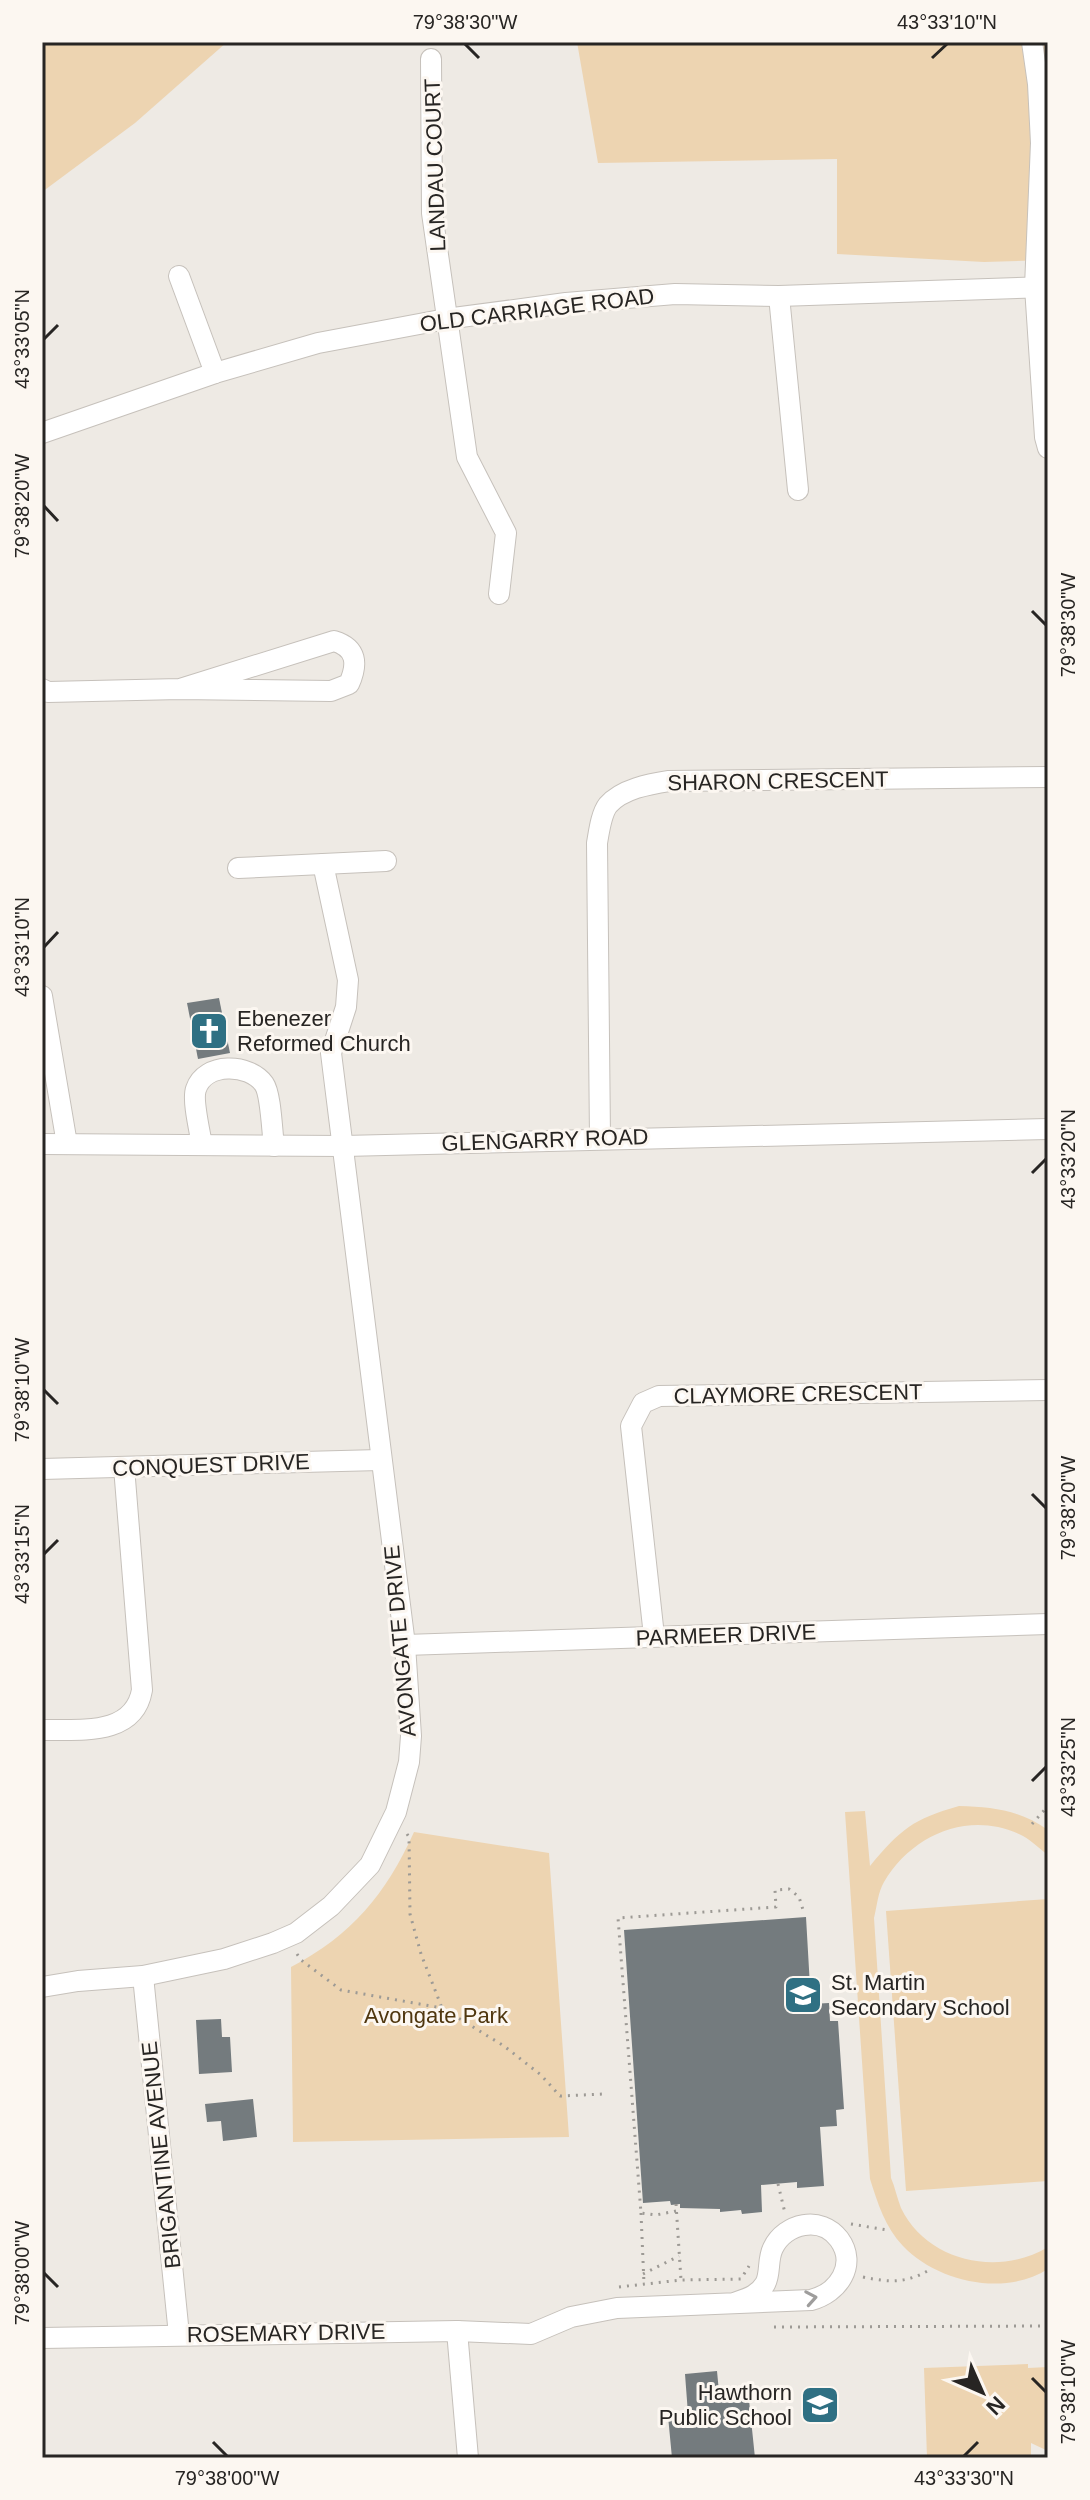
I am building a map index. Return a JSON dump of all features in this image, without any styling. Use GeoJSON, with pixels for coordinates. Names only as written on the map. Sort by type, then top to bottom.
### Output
{"type":"FeatureCollection","features":[{"type":"Feature","properties":{"kind":"street"},"geometry":{"type":"LineString","coordinates":[[1032,42],[1041,143],[1045,437],[1048,448]]}},
{"type":"Feature","properties":{"kind":"street","name":"LANDAU COURT"},"geometry":{"type":"LineString","coordinates":[[431,59],[432,213],[467,457],[506,533],[499,594]]}},
{"type":"Feature","properties":{"kind":"street"},"geometry":{"type":"LineString","coordinates":[[179,276],[215,373]]}},
{"type":"Feature","properties":{"kind":"street","name":"OLD CARRIAGE ROAD"},"geometry":{"type":"LineString","coordinates":[[42,433],[215,373],[318,343],[446,319],[566,303],[675,294],[779,296],[1042,287]]}},
{"type":"Feature","properties":{"kind":"street"},"geometry":{"type":"LineString","coordinates":[[779,296],[798,490]]}},
{"type":"Feature","properties":{"kind":"street"},"geometry":{"type":"LineString","coordinates":[[42,689],[48,692],[180,689],[331,691],[349,684],[356,669],[355,655],[344,644],[334,641],[180,689]]}},
{"type":"Feature","properties":{"kind":"street","name":"SHARON CRESCENT"},"geometry":{"type":"LineString","coordinates":[[600,1138],[597,843],[607,806],[645,785],[669,781],[1048,777]]}},
{"type":"Feature","properties":{"kind":"street"},"geometry":{"type":"LineString","coordinates":[[238,868],[386,861]]}},
{"type":"Feature","properties":{"kind":"street","name":"AVONGATE DRIVE"},"geometry":{"type":"LineString","coordinates":[[42,1987],[143,1976],[224,1959],[287,1937],[331,1906],[370,1865],[393,1818],[409,1762],[411,1736],[405,1645],[331,1053],[346,1007],[348,980],[323,864]]}},
{"type":"Feature","properties":{"kind":"street"},"geometry":{"type":"LineString","coordinates":[[42,996],[67,1144]]}},
{"type":"Feature","properties":{"kind":"street"},"geometry":{"type":"LineString","coordinates":[[202,1145],[194,1091],[203,1077],[225,1067],[252,1073],[265,1086],[274,1146]]}},
{"type":"Feature","properties":{"kind":"street","name":"GLENGARRY ROAD"},"geometry":{"type":"LineString","coordinates":[[42,1144],[344,1146],[1048,1129]]}},
{"type":"Feature","properties":{"kind":"street","name":"CLAYMORE CRESCENT"},"geometry":{"type":"LineString","coordinates":[[654,1636],[631,1426],[643,1403],[659,1396],[1048,1390]]}},
{"type":"Feature","properties":{"kind":"street","name":"CONQUEST DRIVE"},"geometry":{"type":"LineString","coordinates":[[42,1469],[380,1460]]}},
{"type":"Feature","properties":{"kind":"street"},"geometry":{"type":"LineString","coordinates":[[42,1730],[114,1725],[132,1716],[140,1704],[142,1690],[124,1467]]}},
{"type":"Feature","properties":{"kind":"street","name":"PARMEER DRIVE"},"geometry":{"type":"LineString","coordinates":[[405,1645],[1048,1624]]}},
{"type":"Feature","properties":{"kind":"street","name":"BRIGANTINE AVENUE"},"geometry":{"type":"LineString","coordinates":[[143,1976],[179,2335]]}},
{"type":"Feature","properties":{"kind":"street"},"geometry":{"type":"LineString","coordinates":[[817,2225],[828,2229],[844,2247],[845,2270],[833,2291],[823,2297],[734,2303],[750,2297],[764,2285],[775,2244],[793,2228],[817,2225]]}},
{"type":"Feature","properties":{"kind":"street","name":"ROSEMARY DRIVE"},"geometry":{"type":"LineString","coordinates":[[42,2338],[457,2331],[531,2334],[571,2317],[617,2308],[734,2303]]}},
{"type":"Feature","properties":{"kind":"street"},"geometry":{"type":"LineString","coordinates":[[457,2331],[468,2458]]}},
{"type":"Feature","properties":{"kind":"path"},"geometry":{"type":"LineString","coordinates":[[1032,1824],[1048,1806]]}},
{"type":"Feature","properties":{"kind":"path"},"geometry":{"type":"LineString","coordinates":[[393,1818],[409,1837],[410,1914],[421,1954],[442,2008]]}},
{"type":"Feature","properties":{"kind":"path"},"geometry":{"type":"LineString","coordinates":[[644,2284],[618,1918],[776,1907],[775,1890],[789,1889],[802,1902],[804,1913]]}},
{"type":"Feature","properties":{"kind":"path"},"geometry":{"type":"LineString","coordinates":[[287,1937],[301,1960],[341,1990],[442,2008],[504,2046],[541,2075],[560,2096],[604,2094]]}},
{"type":"Feature","properties":{"kind":"path"},"geometry":{"type":"LineString","coordinates":[[778,2184],[785,2213]]}},
{"type":"Feature","properties":{"kind":"path"},"geometry":{"type":"LineString","coordinates":[[676,2204],[681,2280]]}},
{"type":"Feature","properties":{"kind":"path"},"geometry":{"type":"LineString","coordinates":[[641,2213],[656,2215],[676,2211]]}},
{"type":"Feature","properties":{"kind":"path"},"geometry":{"type":"LineString","coordinates":[[847,2224],[887,2230]]}},
{"type":"Feature","properties":{"kind":"path"},"geometry":{"type":"LineString","coordinates":[[643,2274],[679,2256]]}},
{"type":"Feature","properties":{"kind":"path"},"geometry":{"type":"LineString","coordinates":[[845,2270],[882,2281],[912,2280],[931,2269]]}},
{"type":"Feature","properties":{"kind":"path"},"geometry":{"type":"LineString","coordinates":[[774,2327],[1048,2326]]}},
{"type":"Feature","properties":{"kind":"green space"},"geometry":{"type":"Polygon","coordinates":[[[42,42],[227,42],[135,123],[42,192],[42,42]]]}},
{"type":"Feature","properties":{"kind":"green space"},"geometry":{"type":"Polygon","coordinates":[[[577,42],[1048,42],[1048,260],[984,262],[837,254],[837,159],[598,163],[577,42]]]}},
{"type":"Feature","properties":{"kind":"green space"},"geometry":{"type":"Polygon","coordinates":[[[959,1806],[1006,1811],[1038,1823],[1048,1830],[1048,1855],[1023,1836],[1003,1828],[964,1826],[944,1831],[910,1851],[882,1886],[874,1918],[891,2178],[901,2208],[913,2226],[928,2241],[946,2252],[966,2259],[1008,2261],[1048,2247],[1048,2269],[1031,2278],[992,2284],[972,2282],[934,2269],[903,2246],[887,2223],[870,2179],[845,1812],[865,1811],[870,1866],[909,1827],[959,1806]]]}},
{"type":"Feature","properties":{"kind":"green space","name":"Avongate Park"},"geometry":{"type":"Polygon","coordinates":[[[414,1832],[549,1853],[569,2137],[293,2142],[291,1967],[332,1941],[365,1911],[392,1875],[414,1832]]]}},
{"type":"Feature","properties":{"kind":"green space"},"geometry":{"type":"Polygon","coordinates":[[[1048,1899],[1048,2181],[906,2191],[886,1911],[1048,1899]]]}},
{"type":"Feature","properties":{"kind":"green space"},"geometry":{"type":"Polygon","coordinates":[[[1028,2364],[1028,2368],[1048,2367],[1048,2451],[1031,2443],[1031,2458],[927,2458],[924,2368],[1028,2364]]]}},
{"type":"Feature","properties":{"kind":"building","name":"Ebenezer Reformed Church"},"geometry":{"type":"Polygon","coordinates":[[[219,998],[230,1053],[198,1059],[187,1003],[219,998]]]}},
{"type":"Feature","properties":{"kind":"building"},"geometry":{"type":"Polygon","coordinates":[[[806,1917],[811,2004],[829,2003],[830,2021],[838,2021],[844,2109],[836,2110],[837,2126],[820,2127],[824,2186],[797,2188],[797,2182],[761,2185],[762,2212],[742,2214],[741,2210],[720,2212],[720,2209],[680,2208],[680,2204],[671,2205],[670,2201],[643,2203],[624,1930],[806,1917]]]}},
{"type":"Feature","properties":{"kind":"building"},"geometry":{"type":"Polygon","coordinates":[[[221,2019],[222,2037],[230,2037],[232,2072],[199,2074],[196,2020],[221,2019]]]}},
{"type":"Feature","properties":{"kind":"building"},"geometry":{"type":"Polygon","coordinates":[[[253,2099],[257,2137],[223,2141],[221,2121],[207,2122],[205,2104],[253,2099]]]}},
{"type":"Feature","properties":{"kind":"building"},"geometry":{"type":"Polygon","coordinates":[[[717,2371],[719,2392],[727,2392],[727,2402],[749,2400],[755,2458],[672,2458],[668,2416],[688,2414],[685,2374],[717,2371]]]}},
{"type":"Feature","properties":{"kind":"place","name":"Ebenezer Reformed Church"},"geometry":{"type":"Point","coordinates":[209,1031]}},
{"type":"Feature","properties":{"kind":"place","name":"St. Martin Secondary School"},"geometry":{"type":"Point","coordinates":[803,1995]}},
{"type":"Feature","properties":{"kind":"place","name":"Hawthorn Public School"},"geometry":{"type":"Point","coordinates":[820,2405]}}]}
